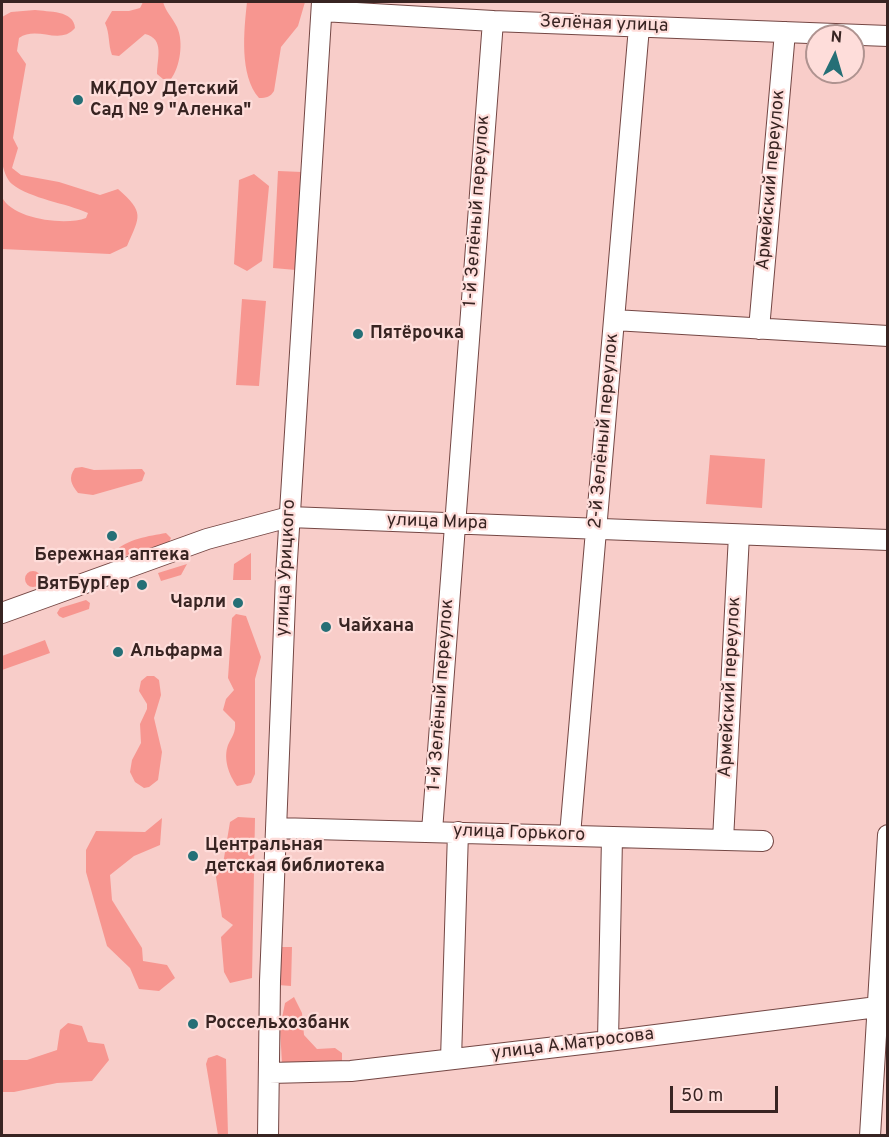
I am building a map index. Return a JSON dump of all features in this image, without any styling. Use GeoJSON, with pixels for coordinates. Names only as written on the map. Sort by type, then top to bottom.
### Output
{"type":"FeatureCollection","features":[{"type":"Feature","properties":{"kind":"street","name":"Зелёная улица"},"geometry":{"type":"LineString","coordinates":[[322,6],[493,21],[888,36]]}},
{"type":"Feature","properties":{"kind":"street","name":"улица Урицкого"},"geometry":{"type":"LineString","coordinates":[[267,1136],[270,981],[289,517],[322,6]]}},
{"type":"Feature","properties":{"kind":"street","name":"1-й Зелёный переулок"},"geometry":{"type":"LineString","coordinates":[[432,831],[493,21]]}},
{"type":"Feature","properties":{"kind":"street","name":"2-й Зелёный переулок"},"geometry":{"type":"LineString","coordinates":[[570,835],[639,27]]}},
{"type":"Feature","properties":{"kind":"street","name":"Армейский переулок"},"geometry":{"type":"LineString","coordinates":[[759,329],[785,32]]}},
{"type":"Feature","properties":{"kind":"street"},"geometry":{"type":"LineString","coordinates":[[614,320],[888,336]]}},
{"type":"Feature","properties":{"kind":"street","name":"улица Мира"},"geometry":{"type":"LineString","coordinates":[[2,613],[207,539],[289,517],[888,540]]}},
{"type":"Feature","properties":{"kind":"street","name":"Армейский переулок"},"geometry":{"type":"LineString","coordinates":[[723,840],[739,535]]}},
{"type":"Feature","properties":{"kind":"street","name":"улица Горького"},"geometry":{"type":"LineString","coordinates":[[276,828],[763,841]]}},
{"type":"Feature","properties":{"kind":"street"},"geometry":{"type":"LineString","coordinates":[[451,1059],[458,832]]}},
{"type":"Feature","properties":{"kind":"street"},"geometry":{"type":"LineString","coordinates":[[870,1136],[888,835]]}},
{"type":"Feature","properties":{"kind":"street"},"geometry":{"type":"LineString","coordinates":[[608,1041],[612,837]]}},
{"type":"Feature","properties":{"kind":"street","name":"улица А.Матросова"},"geometry":{"type":"LineString","coordinates":[[269,1073],[351,1071],[877,1007]]}},
{"type":"Feature","properties":{"kind":"shaded area"},"geometry":{"type":"Polygon","coordinates":[[[143,2],[163,2],[177,27],[180,54],[177,68],[171,79],[163,79],[157,74],[158,45],[151,36],[145,34],[119,56],[112,55],[105,23],[112,11],[129,11],[140,8],[143,2]]]}},
{"type":"Feature","properties":{"kind":"shaded area"},"geometry":{"type":"Polygon","coordinates":[[[247,2],[305,2],[298,26],[281,47],[274,91],[266,97],[259,98],[248,77],[244,52],[247,2]]]}},
{"type":"Feature","properties":{"kind":"shaded area"},"geometry":{"type":"Polygon","coordinates":[[[35,10],[65,15],[74,22],[75,28],[62,35],[33,33],[19,38],[17,51],[26,64],[13,138],[18,148],[12,168],[21,175],[59,182],[100,195],[118,189],[133,204],[138,215],[127,246],[110,254],[2,249],[2,197],[16,211],[40,219],[77,220],[86,218],[88,213],[20,189],[8,180],[2,163],[2,17],[11,12],[35,10]]]}},
{"type":"Feature","properties":{"kind":"shaded area"},"geometry":{"type":"Polygon","coordinates":[[[278,171],[302,172],[296,270],[273,268],[278,171]]]}},
{"type":"Feature","properties":{"kind":"shaded area"},"geometry":{"type":"Polygon","coordinates":[[[254,174],[269,186],[262,261],[247,271],[234,264],[239,180],[254,174]]]}},
{"type":"Feature","properties":{"kind":"shaded area"},"geometry":{"type":"Polygon","coordinates":[[[242,299],[266,301],[259,386],[236,385],[242,299]]]}},
{"type":"Feature","properties":{"kind":"shaded area"},"geometry":{"type":"Polygon","coordinates":[[[710,455],[765,459],[762,508],[706,504],[710,455]]]}},
{"type":"Feature","properties":{"kind":"shaded area"},"geometry":{"type":"Polygon","coordinates":[[[75,468],[94,470],[142,469],[145,473],[142,481],[93,495],[78,493],[72,484],[71,478],[75,468]]]}},
{"type":"Feature","properties":{"kind":"shaded area"},"geometry":{"type":"Polygon","coordinates":[[[166,533],[171,538],[168,544],[118,558],[114,552],[132,541],[166,533]]]}},
{"type":"Feature","properties":{"kind":"shaded area"},"geometry":{"type":"Polygon","coordinates":[[[251,553],[251,580],[233,580],[234,564],[251,553]]]}},
{"type":"Feature","properties":{"kind":"shaded area"},"geometry":{"type":"Polygon","coordinates":[[[187,564],[181,575],[161,581],[158,573],[187,564]]]}},
{"type":"Feature","properties":{"kind":"shaded area"},"geometry":{"type":"Polygon","coordinates":[[[30,571],[36,571],[41,579],[39,585],[30,587],[25,582],[25,576],[30,571]]]}},
{"type":"Feature","properties":{"kind":"shaded area"},"geometry":{"type":"Polygon","coordinates":[[[86,600],[90,603],[89,609],[63,618],[57,613],[60,608],[86,600]]]}},
{"type":"Feature","properties":{"kind":"shaded area"},"geometry":{"type":"Polygon","coordinates":[[[236,614],[246,616],[261,657],[255,679],[255,774],[251,783],[237,786],[229,772],[226,756],[235,722],[223,710],[226,699],[234,690],[228,678],[232,618],[236,614]]]}},
{"type":"Feature","properties":{"kind":"shaded area"},"geometry":{"type":"Polygon","coordinates":[[[45,640],[50,653],[2,670],[2,656],[45,640]]]}},
{"type":"Feature","properties":{"kind":"shaded area"},"geometry":{"type":"Polygon","coordinates":[[[147,676],[154,676],[159,680],[161,695],[154,718],[162,752],[158,780],[144,788],[135,782],[130,772],[132,760],[141,743],[140,724],[147,704],[139,691],[141,681],[147,676]]]}},
{"type":"Feature","properties":{"kind":"shaded area"},"geometry":{"type":"Polygon","coordinates":[[[238,817],[255,818],[252,978],[230,983],[224,972],[221,937],[233,925],[222,917],[216,877],[223,864],[230,822],[238,817]]]}},
{"type":"Feature","properties":{"kind":"shaded area"},"geometry":{"type":"Polygon","coordinates":[[[162,818],[160,845],[134,856],[110,875],[112,900],[142,948],[143,961],[167,965],[175,978],[159,991],[139,989],[130,968],[107,946],[86,872],[86,850],[96,831],[145,832],[162,818]]]}},
{"type":"Feature","properties":{"kind":"shaded area"},"geometry":{"type":"Polygon","coordinates":[[[278,947],[292,947],[291,986],[278,985],[278,947]]]}},
{"type":"Feature","properties":{"kind":"shaded area"},"geometry":{"type":"Polygon","coordinates":[[[294,997],[302,1013],[304,1035],[317,1049],[335,1048],[342,1053],[342,1064],[282,1064],[280,1028],[285,1003],[294,997]]]}},
{"type":"Feature","properties":{"kind":"shaded area"},"geometry":{"type":"Polygon","coordinates":[[[68,1023],[82,1026],[88,1042],[104,1044],[109,1060],[92,1081],[57,1083],[14,1092],[2,1092],[2,1060],[27,1060],[57,1050],[60,1030],[68,1023]]]}},
{"type":"Feature","properties":{"kind":"shaded area"},"geometry":{"type":"Polygon","coordinates":[[[217,1055],[226,1059],[228,1135],[218,1135],[206,1064],[208,1058],[217,1055]]]}},
{"type":"Feature","properties":{"kind":"place","name":"МКДОУ Детский Сад № 9 \"Аленка\""},"geometry":{"type":"Point","coordinates":[78,100]}},
{"type":"Feature","properties":{"kind":"place","name":"Пятёрочка"},"geometry":{"type":"Point","coordinates":[358,334]}},
{"type":"Feature","properties":{"kind":"place","name":"Бережная аптека"},"geometry":{"type":"Point","coordinates":[112,536]}},
{"type":"Feature","properties":{"kind":"place","name":"ВятБурГер"},"geometry":{"type":"Point","coordinates":[142,585]}},
{"type":"Feature","properties":{"kind":"place","name":"Чарли"},"geometry":{"type":"Point","coordinates":[238,603]}},
{"type":"Feature","properties":{"kind":"place","name":"Чайхана"},"geometry":{"type":"Point","coordinates":[326,627]}},
{"type":"Feature","properties":{"kind":"place","name":"Альфарма"},"geometry":{"type":"Point","coordinates":[118,652]}},
{"type":"Feature","properties":{"kind":"place","name":"Центральная детская библиотека"},"geometry":{"type":"Point","coordinates":[193,856]}},
{"type":"Feature","properties":{"kind":"place","name":"Россельхозбанк"},"geometry":{"type":"Point","coordinates":[193,1024]}}]}
